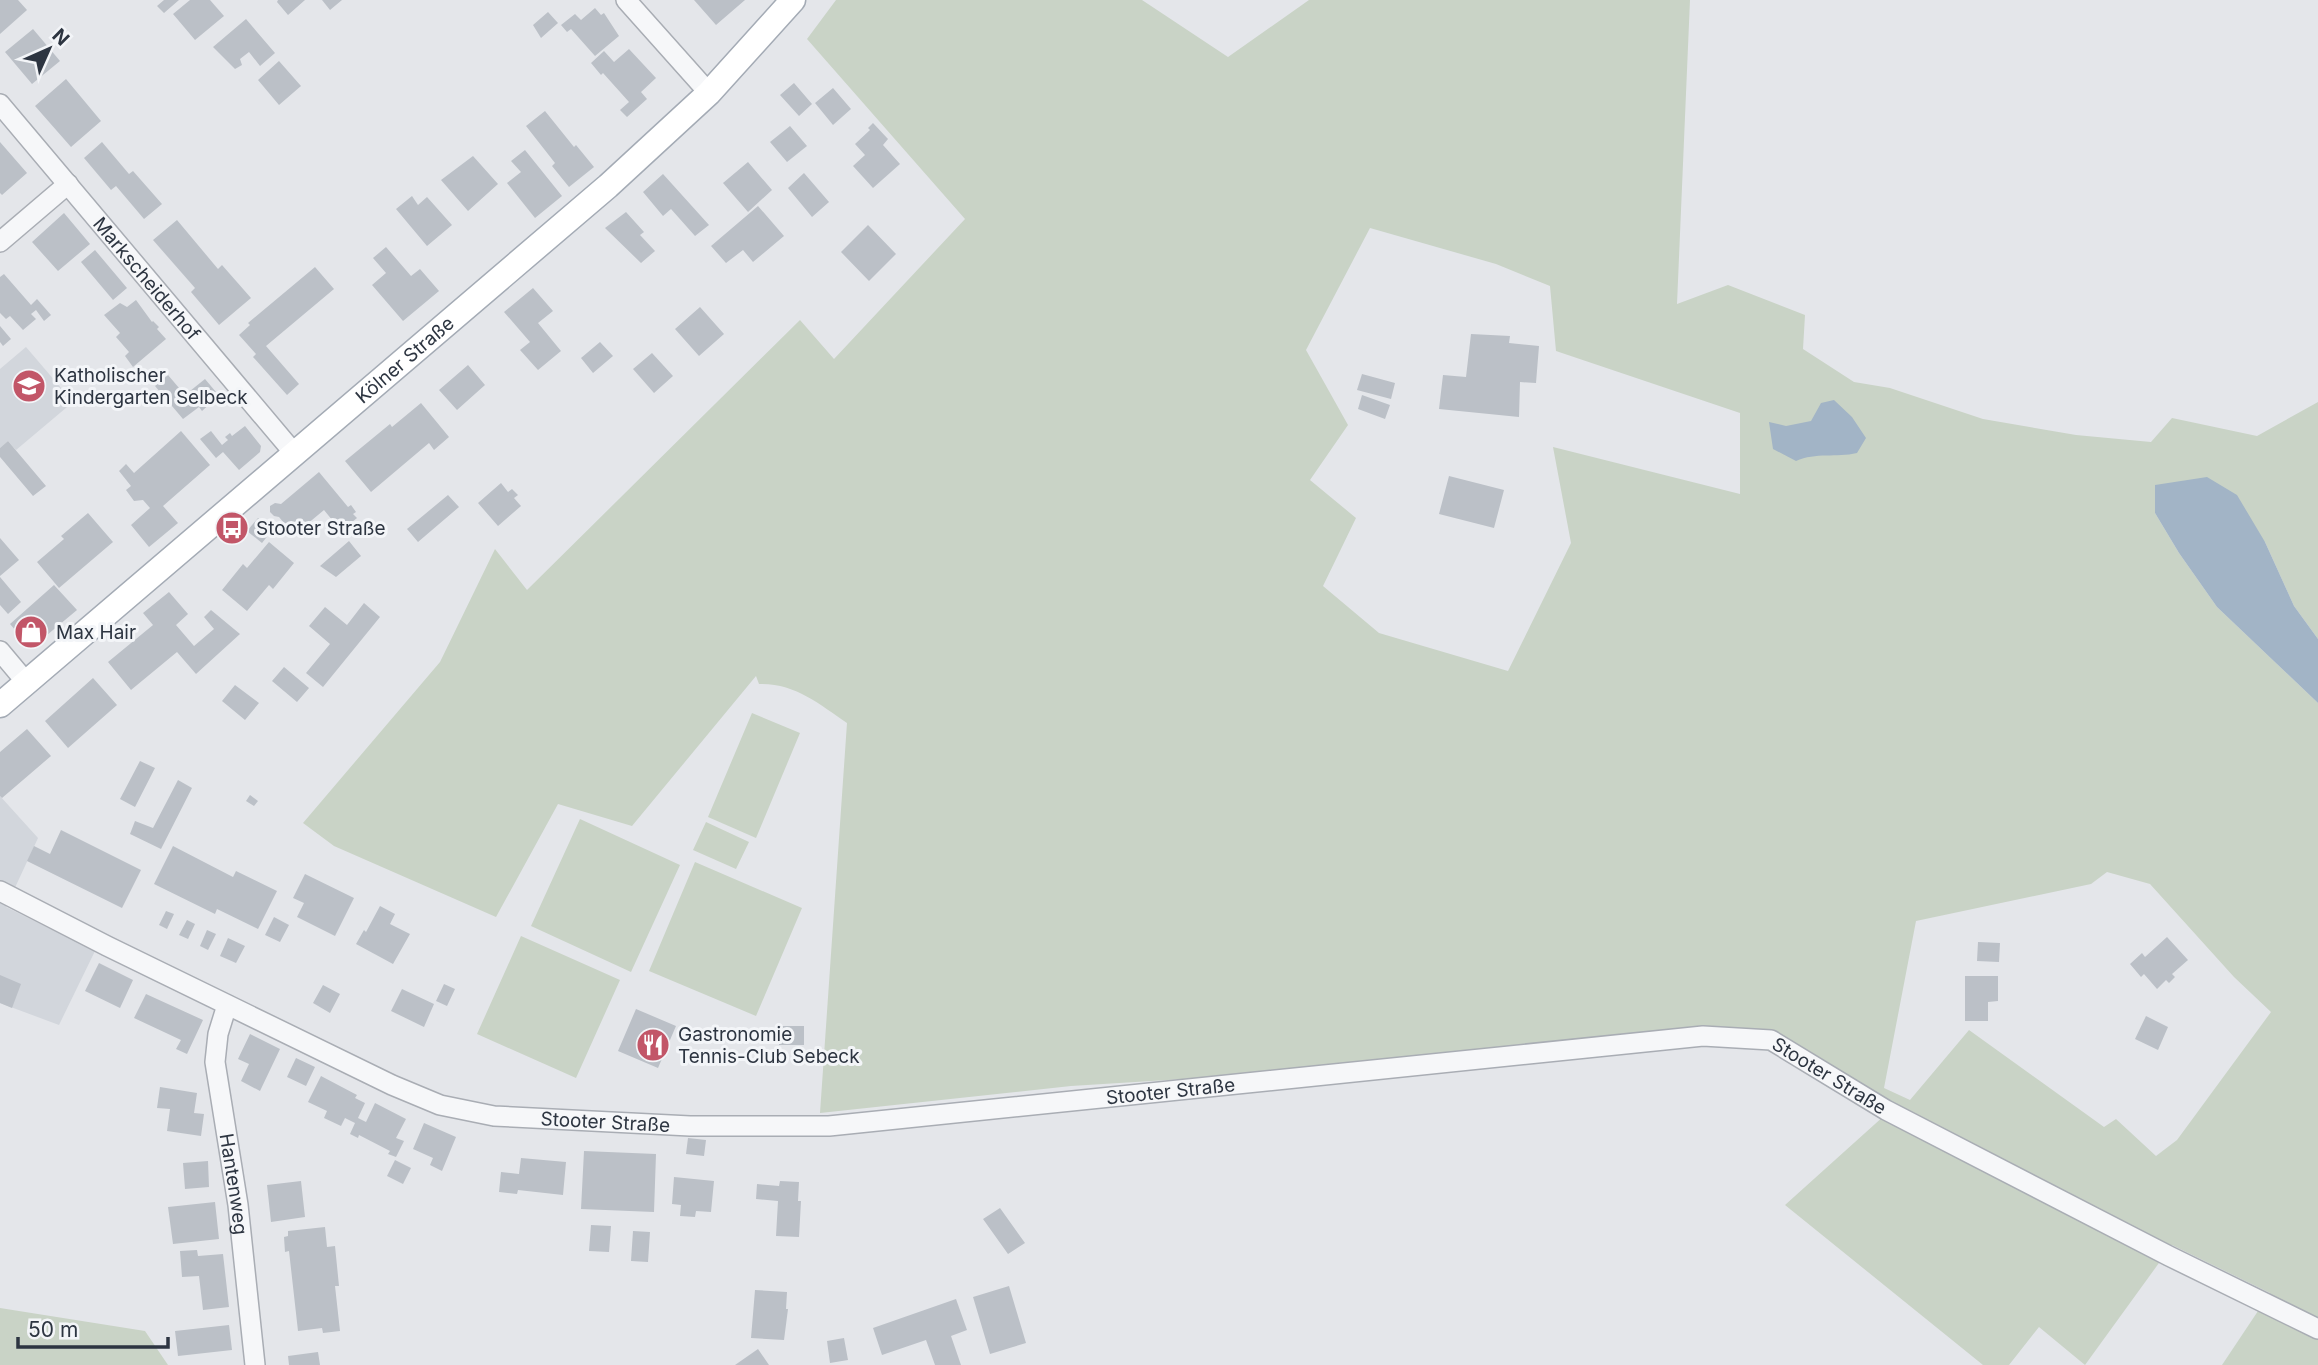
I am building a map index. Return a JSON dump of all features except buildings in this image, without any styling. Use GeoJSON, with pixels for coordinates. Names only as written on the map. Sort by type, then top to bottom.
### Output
{"type":"FeatureCollection","features":[{"type":"Feature","properties":{"kind":"main road","name":"Kölner Straße"},"geometry":{"type":"LineString","coordinates":[[0,705],[608,186],[709,93],[793,0]]}},
{"type":"Feature","properties":{"kind":"street"},"geometry":{"type":"LineString","coordinates":[[626,0],[709,93]]}},
{"type":"Feature","properties":{"kind":"street","name":"Markscheiderhof"},"geometry":{"type":"LineString","coordinates":[[0,104],[295,453]]}},
{"type":"Feature","properties":{"kind":"street"},"geometry":{"type":"LineString","coordinates":[[0,242],[68,184]]}},
{"type":"Feature","properties":{"kind":"street"},"geometry":{"type":"LineString","coordinates":[[0,651],[26,682]]}},
{"type":"Feature","properties":{"kind":"street","name":"Stooter Straße"},"geometry":{"type":"LineString","coordinates":[[0,891],[392,1085],[440,1105],[494,1116],[690,1126],[829,1126],[1703,1036],[1771,1040],[1886,1110],[2157,1250],[2318,1329]]}},
{"type":"Feature","properties":{"kind":"street","name":"Hantenweg"},"geometry":{"type":"LineString","coordinates":[[227,1005],[218,1034],[215,1062],[238,1205],[255,1365]]}},
{"type":"Feature","properties":{"kind":"shaded area"},"geometry":{"type":"Polygon","coordinates":[[[836,0],[1142,0],[1228,57],[1309,0],[1690,0],[1677,304],[1728,285],[1805,315],[1803,349],[1854,382],[1890,388],[1983,419],[2076,435],[2151,442],[2172,418],[2257,436],[2318,402],[2318,639],[2294,606],[2265,542],[2156,485],[2155,513],[2217,607],[2318,703],[2318,1365],[2222,1365],[2270,1293],[2172,1245],[2085,1365],[2039,1327],[2009,1365],[1983,1365],[1785,1205],[1885,1115],[1776,1052],[1732,1044],[1643,1047],[1551,1056],[1071,1086],[820,1113],[847,723],[795,691],[759,684],[756,676],[632,826],[558,804],[496,917],[334,846],[303,823],[440,662],[495,549],[527,590],[800,320],[834,359],[965,219],[807,39],[836,0]],[[1370,228],[1306,350],[1348,425],[1310,480],[1356,518],[1323,586],[1379,633],[1508,671],[1571,543],[1553,447],[1740,494],[1740,413],[1556,351],[1550,286],[1496,264],[1370,228]],[[2107,872],[2091,884],[1916,921],[1884,1088],[1910,1100],[1969,1030],[2104,1127],[2116,1119],[2156,1156],[2177,1140],[2271,1012],[2234,977],[2150,884],[2107,872]]]}},
{"type":"Feature","properties":{"kind":"shaded area","name":"Katholischer Kindergarten Selbeck"},"geometry":{"type":"Polygon","coordinates":[[[26,347],[73,402],[16,450],[8,441],[0,448],[0,369],[26,347]]]}},
{"type":"Feature","properties":{"kind":"shaded area"},"geometry":{"type":"Polygon","coordinates":[[[752,713],[800,733],[756,838],[708,817],[752,713]]]}},
{"type":"Feature","properties":{"kind":"shaded area"},"geometry":{"type":"Polygon","coordinates":[[[0,796],[38,838],[6,907],[95,951],[59,1025],[0,1003],[0,796]]]}},
{"type":"Feature","properties":{"kind":"shaded area"},"geometry":{"type":"Polygon","coordinates":[[[580,819],[680,865],[631,972],[531,926],[580,819]]]}},
{"type":"Feature","properties":{"kind":"shaded area"},"geometry":{"type":"Polygon","coordinates":[[[706,822],[749,842],[736,869],[693,850],[706,822]]]}},
{"type":"Feature","properties":{"kind":"shaded area"},"geometry":{"type":"Polygon","coordinates":[[[695,862],[802,908],[756,1016],[649,971],[695,862]]]}},
{"type":"Feature","properties":{"kind":"shaded area"},"geometry":{"type":"Polygon","coordinates":[[[521,936],[620,980],[576,1078],[477,1034],[521,936]]]}},
{"type":"Feature","properties":{"kind":"shaded area"},"geometry":{"type":"Polygon","coordinates":[[[0,1308],[145,1331],[168,1365],[0,1365],[0,1308]]]}},
{"type":"Feature","properties":{"kind":"water"},"geometry":{"type":"Polygon","coordinates":[[[1834,400],[1852,417],[1866,438],[1857,453],[1796,461],[1773,449],[1769,422],[1786,426],[1811,421],[1821,403],[1834,400]]]}},
{"type":"Feature","properties":{"kind":"water"},"geometry":{"type":"Polygon","coordinates":[[[2207,477],[2237,495],[2265,542],[2294,606],[2318,639],[2318,703],[2217,607],[2155,513],[2155,485],[2207,477]]]}},
{"type":"Feature","properties":{"kind":"place","name":"Katholischer Kindergarten Selbeck"},"geometry":{"type":"Point","coordinates":[29,386]}},
{"type":"Feature","properties":{"kind":"place","name":"Stooter Straße"},"geometry":{"type":"Point","coordinates":[232,528]}},
{"type":"Feature","properties":{"kind":"place","name":"Max Hair"},"geometry":{"type":"Point","coordinates":[31,632]}},
{"type":"Feature","properties":{"kind":"place","name":"Gastronomie Tennis-Club Sebeck"},"geometry":{"type":"Point","coordinates":[653,1045]}}]}
